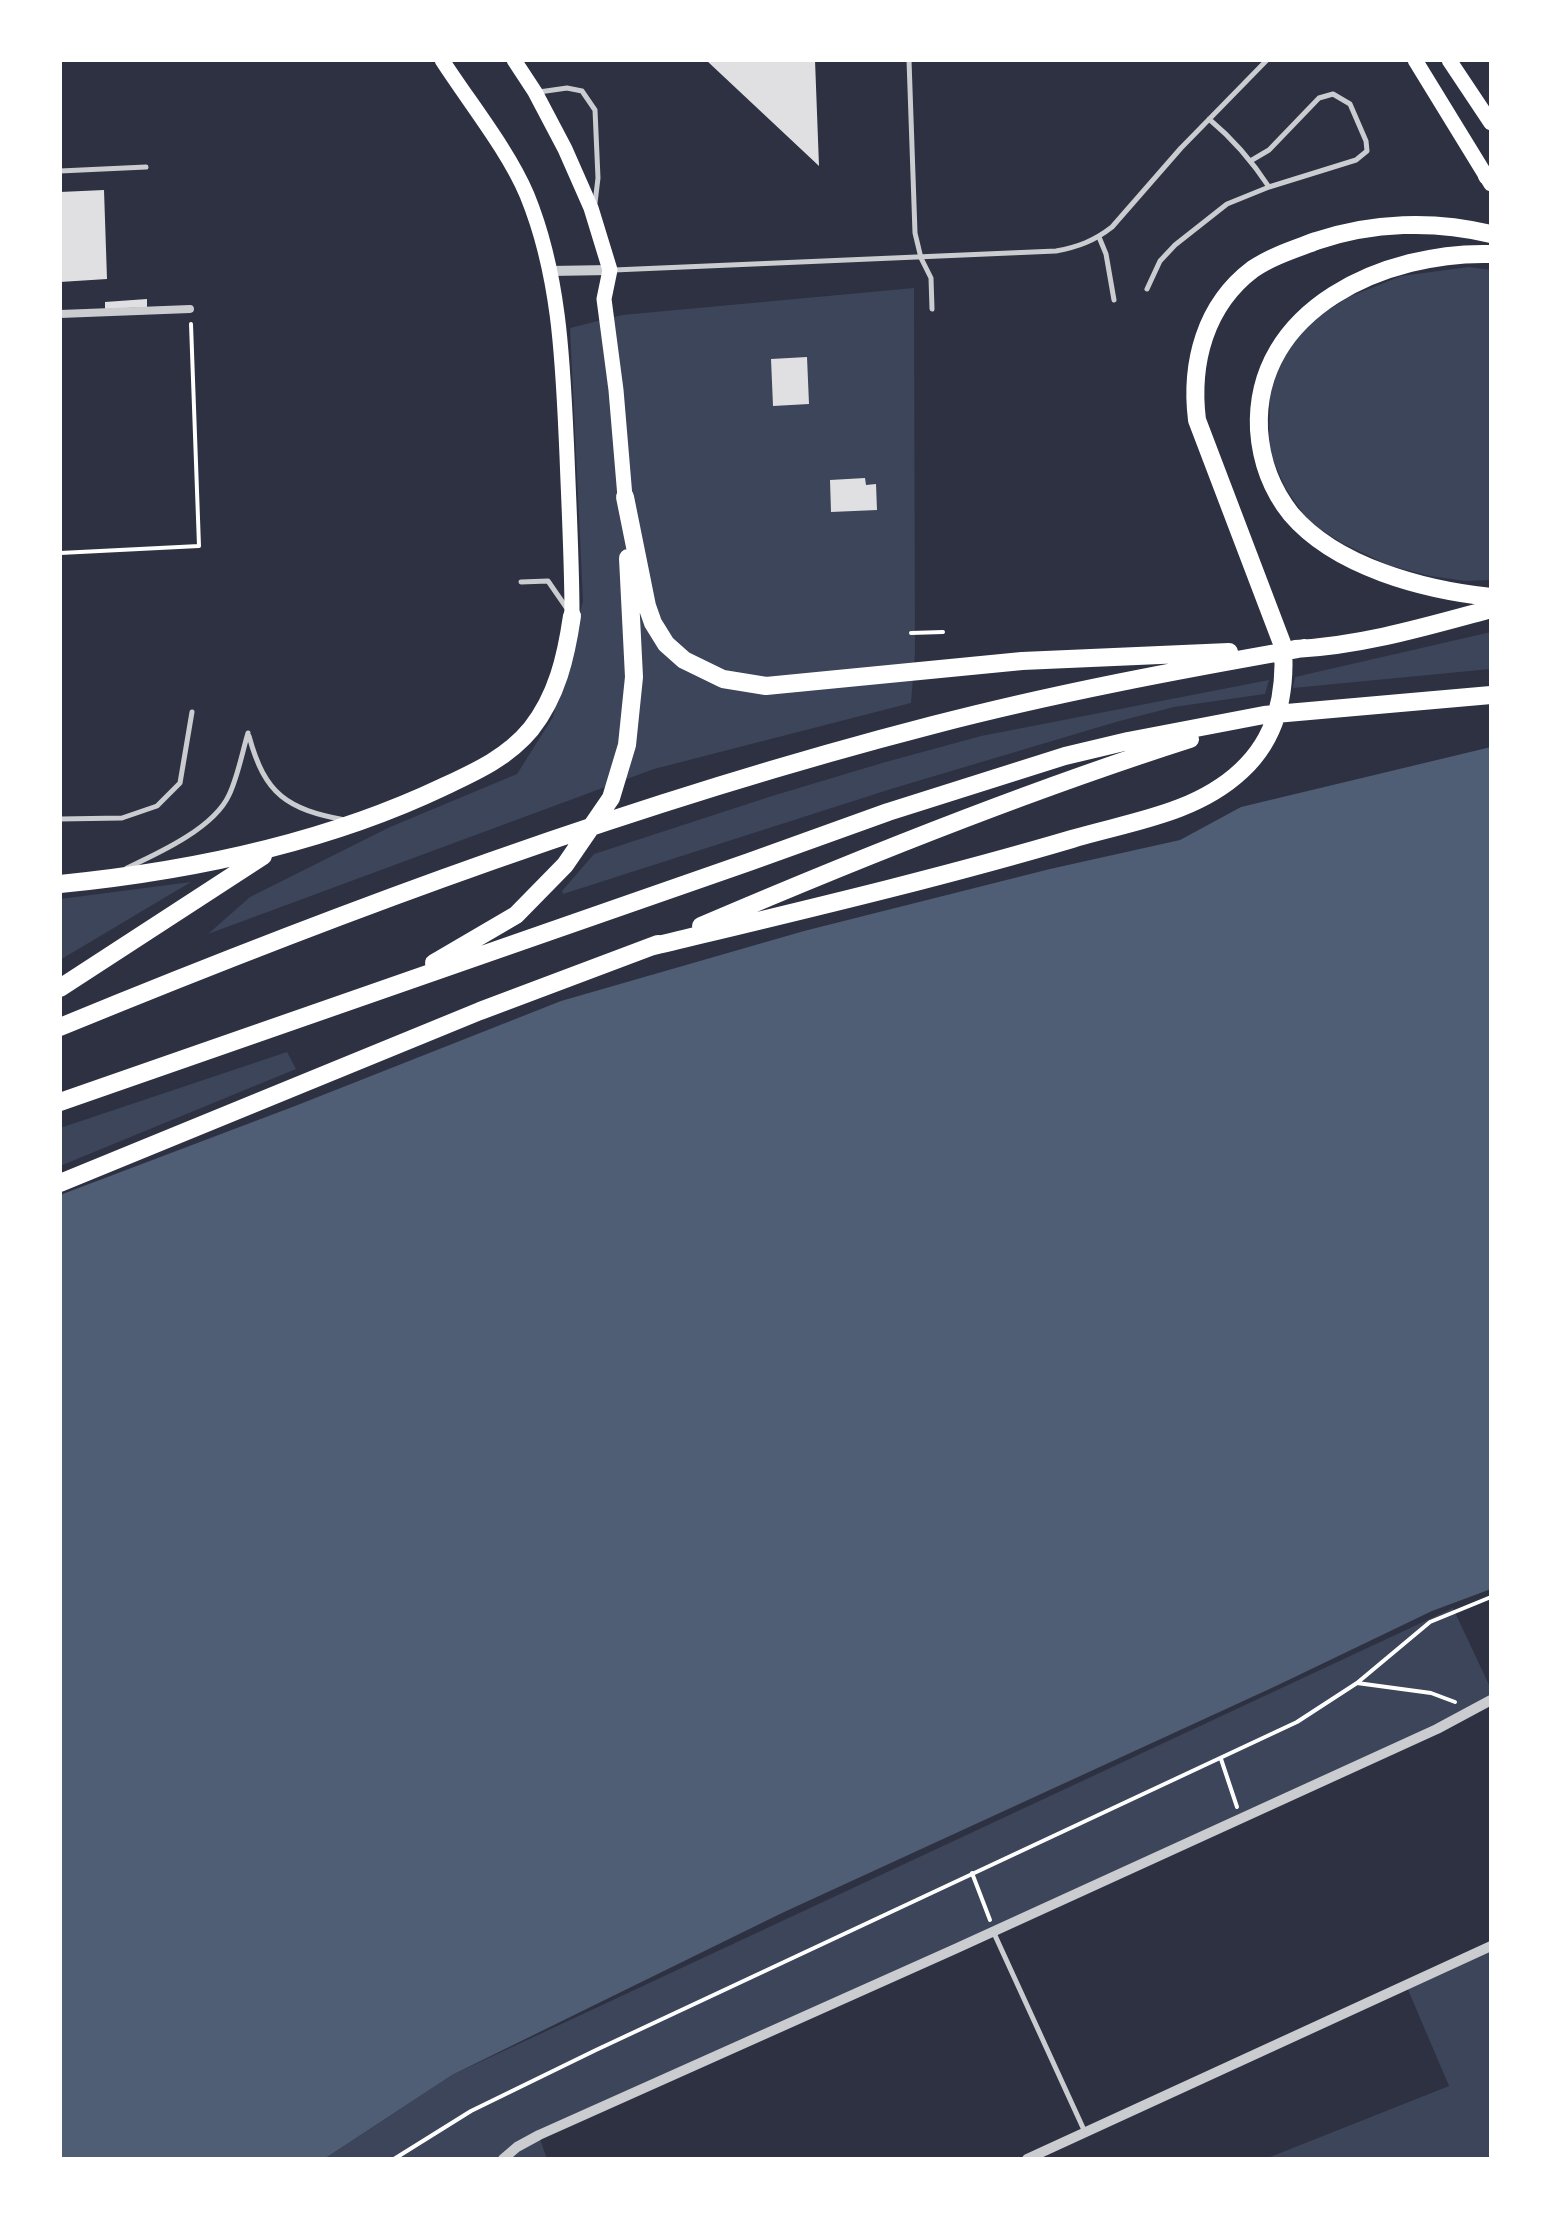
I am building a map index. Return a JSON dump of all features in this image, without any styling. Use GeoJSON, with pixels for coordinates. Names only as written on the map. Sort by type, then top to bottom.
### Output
{"type":"FeatureCollection","features":[{"type":"Feature","properties":{"kind":"highway"},"geometry":{"type":"LineString","coordinates":[[650,947],[920,881],[1159,815],[1182,808],[1226,784],[1260,751],[1279,712],[1283,646],[1197,420],[1196,364],[1209,322],[1232,288],[1254,269],[1278,255],[1331,236],[1405,225],[1445,225],[1491,234]]}},
{"type":"Feature","properties":{"kind":"highway"},"geometry":{"type":"LineString","coordinates":[[1491,254],[1410,263],[1370,276],[1333,295],[1308,313],[1275,353],[1258,418],[1264,460],[1281,499],[1324,542],[1354,560],[1415,583],[1491,597]]}},
{"type":"Feature","properties":{"kind":"highway"},"geometry":{"type":"LineString","coordinates":[[624,497],[646,606],[666,644],[702,670],[744,684],[766,686],[1022,661],[1304,648]]}},
{"type":"Feature","properties":{"kind":"highway"},"geometry":{"type":"LineString","coordinates":[[397,984],[516,915],[565,864],[611,798],[627,745],[634,677],[624,497]]}},
{"type":"Feature","properties":{"kind":"highway"},"geometry":{"type":"LineString","coordinates":[[60,1027],[462,872],[679,798],[934,724],[1130,679],[1373,637],[1491,609]]}},
{"type":"Feature","properties":{"kind":"highway"},"geometry":{"type":"LineString","coordinates":[[60,884],[201,865],[276,848],[406,805],[484,768],[520,740],[544,710],[566,654],[572,616]]}},
{"type":"Feature","properties":{"kind":"highway"},"geometry":{"type":"LineString","coordinates":[[60,1102],[972,784],[1065,756],[1264,715],[1491,695]]}},
{"type":"Feature","properties":{"kind":"highway"},"geometry":{"type":"LineString","coordinates":[[60,1183],[958,820],[1109,765],[1264,715]]}},
{"type":"Feature","properties":{"kind":"highway"},"geometry":{"type":"LineString","coordinates":[[60,988],[276,848]]}},
{"type":"Feature","properties":{"kind":"main road"},"geometry":{"type":"LineString","coordinates":[[442,60],[505,154],[525,192],[550,272],[563,364],[572,616]]}},
{"type":"Feature","properties":{"kind":"main road"},"geometry":{"type":"LineString","coordinates":[[514,60],[565,149],[610,270],[604,299],[624,497]]}},
{"type":"Feature","properties":{"kind":"main road"},"geometry":{"type":"LineString","coordinates":[[1416,60],[1490,179]]}},
{"type":"Feature","properties":{"kind":"main road"},"geometry":{"type":"LineString","coordinates":[[1449,60],[1491,124]]}},
{"type":"Feature","properties":{"kind":"street"},"geometry":{"type":"LineString","coordinates":[[550,272],[610,270]]}},
{"type":"Feature","properties":{"kind":"street"},"geometry":{"type":"LineString","coordinates":[[60,314],[190,309]]}},
{"type":"Feature","properties":{"kind":"street"},"geometry":{"type":"LineString","coordinates":[[504,2159],[539,2135],[993,1931],[1491,1700]]}},
{"type":"Feature","properties":{"kind":"street"},"geometry":{"type":"LineString","coordinates":[[1027,2159],[1491,1946]]}},
{"type":"Feature","properties":{"kind":"lane"},"geometry":{"type":"LineString","coordinates":[[909,60],[915,234],[931,278],[932,309]]}},
{"type":"Feature","properties":{"kind":"lane"},"geometry":{"type":"LineString","coordinates":[[610,270],[922,258],[1078,247],[1112,227],[1208,119],[1267,60]]}},
{"type":"Feature","properties":{"kind":"lane"},"geometry":{"type":"LineString","coordinates":[[535,92],[567,88],[582,92],[594,110],[598,178],[593,216]]}},
{"type":"Feature","properties":{"kind":"lane"},"geometry":{"type":"LineString","coordinates":[[1147,289],[1160,261],[1174,245],[1227,204],[1356,160],[1367,151],[1366,140],[1350,104],[1334,94],[1319,98],[1291,129],[1252,160]]}},
{"type":"Feature","properties":{"kind":"lane"},"geometry":{"type":"LineString","coordinates":[[1208,119],[1252,160],[1269,188]]}},
{"type":"Feature","properties":{"kind":"lane"},"geometry":{"type":"LineString","coordinates":[[60,171],[146,167]]}},
{"type":"Feature","properties":{"kind":"lane"},"geometry":{"type":"LineString","coordinates":[[1099,237],[1114,300]]}},
{"type":"Feature","properties":{"kind":"lane"},"geometry":{"type":"LineString","coordinates":[[521,582],[548,581],[572,616]]}},
{"type":"Feature","properties":{"kind":"lane"},"geometry":{"type":"LineString","coordinates":[[60,819],[122,818],[157,806],[180,783],[192,712]]}},
{"type":"Feature","properties":{"kind":"lane"},"geometry":{"type":"LineString","coordinates":[[101,880],[151,857],[217,813],[229,796],[248,734],[256,763],[277,792],[308,813],[358,822]]}},
{"type":"Feature","properties":{"kind":"lane"},"geometry":{"type":"LineString","coordinates":[[993,1931],[1085,2133]]}},
{"type":"Feature","properties":{"kind":"path"},"geometry":{"type":"LineString","coordinates":[[60,553],[199,546],[190,309]]}},
{"type":"Feature","properties":{"kind":"path"},"geometry":{"type":"LineString","coordinates":[[911,633],[943,632]]}},
{"type":"Feature","properties":{"kind":"path"},"geometry":{"type":"LineString","coordinates":[[394,2159],[471,2111],[1297,1722],[1357,1683],[1430,1622],[1491,1597]]}},
{"type":"Feature","properties":{"kind":"path"},"geometry":{"type":"LineString","coordinates":[[1357,1683],[1431,1693],[1474,1709]]}},
{"type":"Feature","properties":{"kind":"path"},"geometry":{"type":"LineString","coordinates":[[1221,1759],[1240,1817]]}},
{"type":"Feature","properties":{"kind":"path"},"geometry":{"type":"LineString","coordinates":[[972,1873],[993,1931]]}},
{"type":"Feature","properties":{"kind":"shaded area"},"geometry":{"type":"Polygon","coordinates":[[[1469,267],[1491,270],[1491,580],[1465,581],[1388,565],[1309,522],[1286,489],[1269,451],[1270,394],[1281,359],[1311,321],[1349,297],[1401,276],[1469,267]]]}},
{"type":"Feature","properties":{"kind":"shaded area"},"geometry":{"type":"Polygon","coordinates":[[[914,288],[915,653],[911,703],[654,769],[208,934],[250,897],[390,827],[517,774],[553,717],[583,601],[570,328],[622,315],[914,288]]]}},
{"type":"Feature","properties":{"kind":"shaded area"},"geometry":{"type":"Polygon","coordinates":[[[1491,632],[1491,669],[1293,688],[1295,677],[1491,632]]]}},
{"type":"Feature","properties":{"kind":"shaded area"},"geometry":{"type":"Polygon","coordinates":[[[1269,680],[1265,694],[1174,707],[1116,722],[563,894],[562,891],[594,854],[882,763],[981,736],[1269,680]]]}},
{"type":"Feature","properties":{"kind":"shaded area"},"geometry":{"type":"Polygon","coordinates":[[[1491,747],[1491,1589],[1432,1611],[782,1913],[452,2075],[324,2159],[60,2159],[60,1195],[561,1001],[804,931],[1180,840],[1241,807],[1491,747]]]}},
{"type":"Feature","properties":{"kind":"shaded area"},"geometry":{"type":"Polygon","coordinates":[[[191,882],[60,960],[60,899],[191,882]]]}},
{"type":"Feature","properties":{"kind":"shaded area"},"geometry":{"type":"Polygon","coordinates":[[[287,1052],[296,1069],[60,1166],[60,1128],[287,1052]]]}},
{"type":"Feature","properties":{"kind":"shaded area"},"geometry":{"type":"Polygon","coordinates":[[[1453,1608],[1491,1689],[1491,1700],[539,2136],[547,2159],[324,2159],[452,2075],[1453,1608]]]}},
{"type":"Feature","properties":{"kind":"shaded area"},"geometry":{"type":"Polygon","coordinates":[[[1491,1946],[1491,2159],[1265,2159],[1449,2086],[1406,1985],[1491,1946]]]}},
{"type":"Feature","properties":{"kind":"building"},"geometry":{"type":"Polygon","coordinates":[[[706,60],[815,60],[819,166],[706,60]]]}},
{"type":"Feature","properties":{"kind":"building"},"geometry":{"type":"Polygon","coordinates":[[[104,190],[107,279],[60,282],[60,192],[104,190]]]}},
{"type":"Feature","properties":{"kind":"building"},"geometry":{"type":"Polygon","coordinates":[[[147,299],[147,307],[105,309],[105,302],[147,299]]]}},
{"type":"Feature","properties":{"kind":"building"},"geometry":{"type":"Polygon","coordinates":[[[807,357],[809,404],[773,406],[771,359],[807,357]]]}},
{"type":"Feature","properties":{"kind":"building"},"geometry":{"type":"Polygon","coordinates":[[[865,478],[866,485],[876,484],[877,510],[831,512],[830,480],[865,478]]]}}]}
